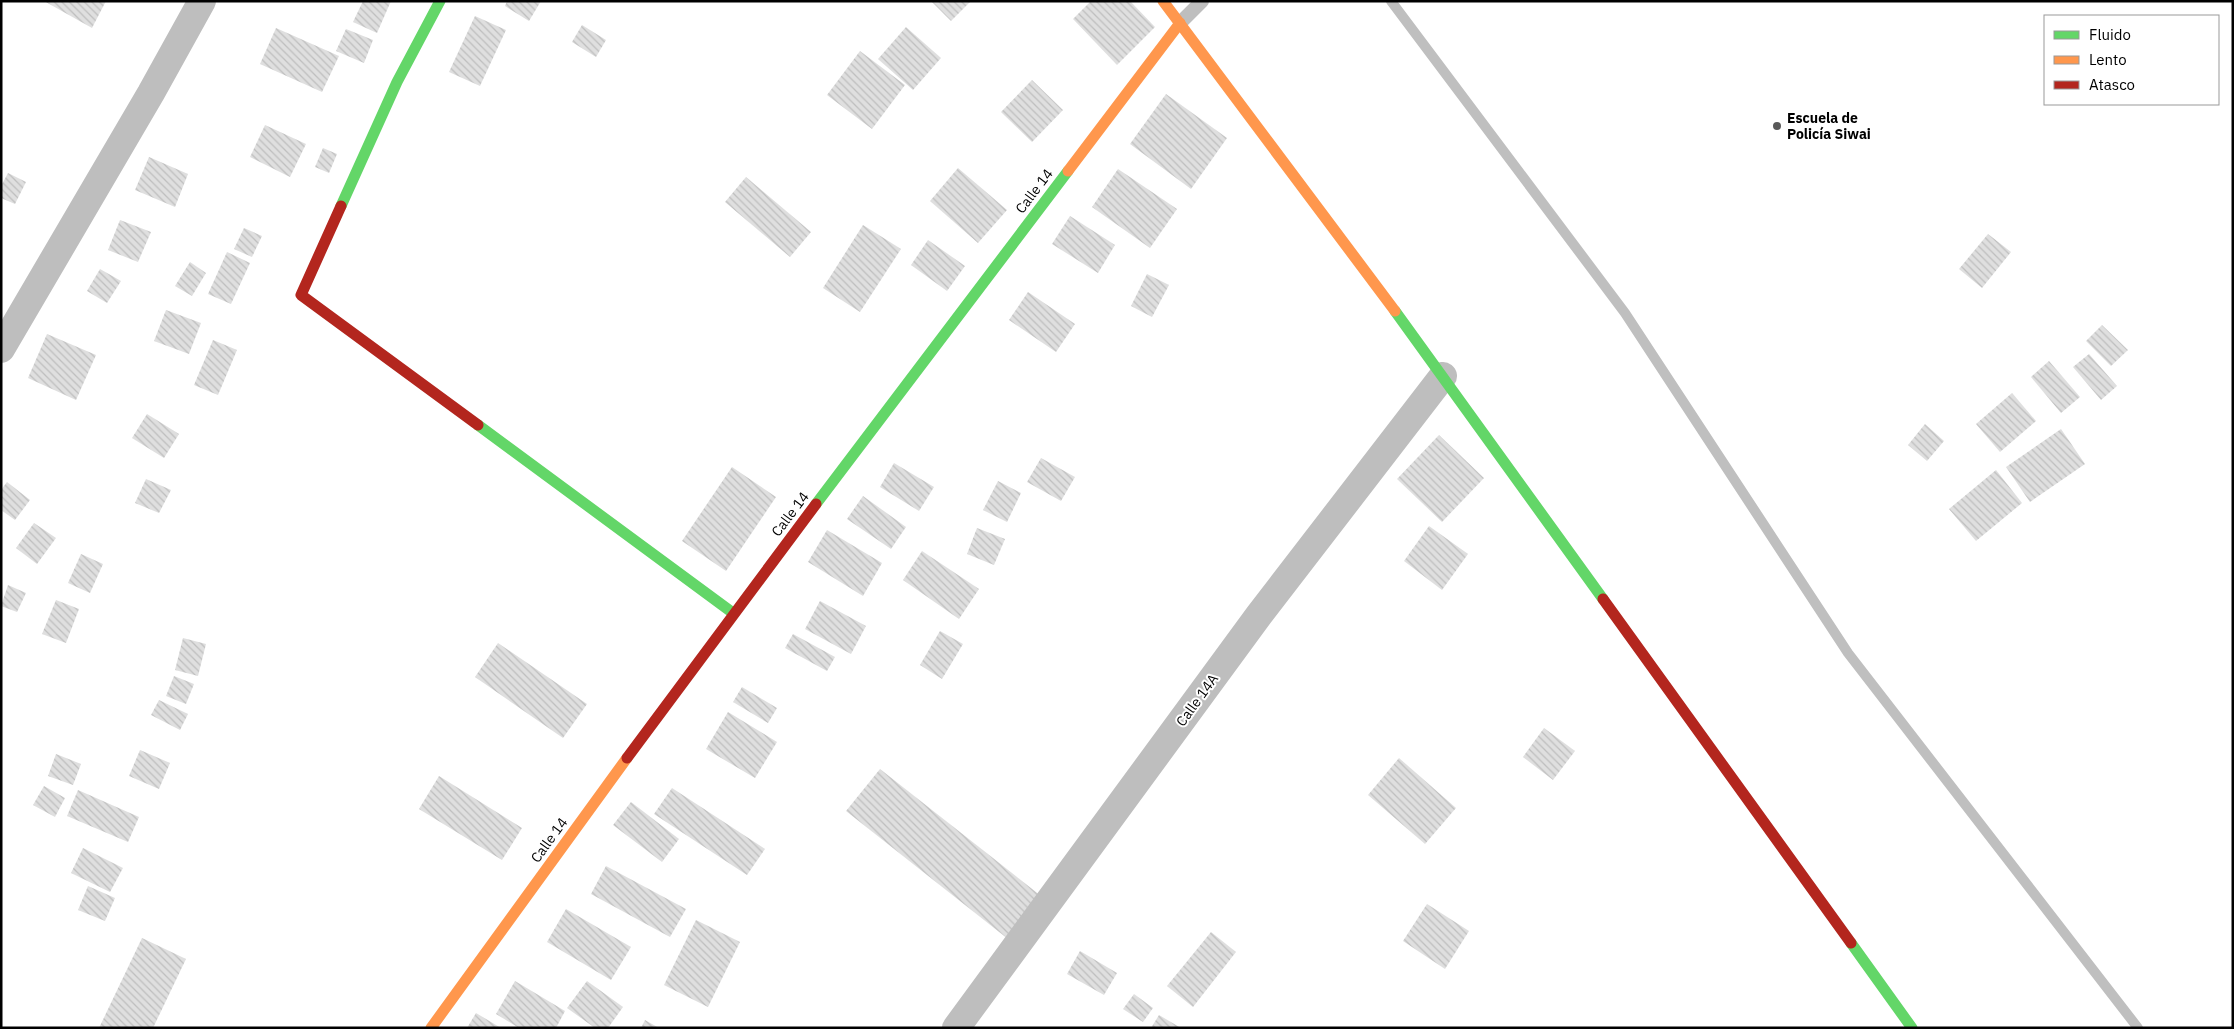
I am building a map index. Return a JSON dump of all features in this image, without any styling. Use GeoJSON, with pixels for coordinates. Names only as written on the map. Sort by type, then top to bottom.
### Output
{"type":"FeatureCollection","features":[{"type":"Feature","properties":{"kind":"street"},"geometry":{"type":"LineString","coordinates":[[1,349],[151,93],[202,1]]}},
{"type":"Feature","properties":{"kind":"street"},"geometry":{"type":"LineString","coordinates":[[440,1],[397,82],[301,295],[733,613]]}},
{"type":"Feature","properties":{"kind":"street"},"geometry":{"type":"LineString","coordinates":[[1163,1],[1443,376],[1912,1028]]}},
{"type":"Feature","properties":{"kind":"street","name":"Calle 14"},"geometry":{"type":"LineString","coordinates":[[431,1028],[733,613],[1180,24]]}},
{"type":"Feature","properties":{"kind":"street","name":"Calle 14A"},"geometry":{"type":"LineString","coordinates":[[956,1028],[1259,615],[1443,376]]}},
{"type":"Feature","properties":{"kind":"lane"},"geometry":{"type":"LineString","coordinates":[[1180,24],[1202,1]]}},
{"type":"Feature","properties":{"kind":"building"},"geometry":{"type":"Polygon","coordinates":[[[44,1],[106,1],[92,28],[44,1]]]}},
{"type":"Feature","properties":{"kind":"building"},"geometry":{"type":"Polygon","coordinates":[[[363,1],[391,1],[377,33],[353,22],[363,1]]]}},
{"type":"Feature","properties":{"kind":"building"},"geometry":{"type":"Polygon","coordinates":[[[507,1],[541,1],[529,21],[505,6],[507,1]]]}},
{"type":"Feature","properties":{"kind":"building"},"geometry":{"type":"Polygon","coordinates":[[[931,1],[971,1],[951,21],[931,1]]]}},
{"type":"Feature","properties":{"kind":"building"},"geometry":{"type":"Polygon","coordinates":[[[1091,1],[1130,1],[1155,27],[1117,65],[1073,19],[1091,1]]]}},
{"type":"Feature","properties":{"kind":"building"},"geometry":{"type":"Polygon","coordinates":[[[475,16],[506,30],[480,86],[449,72],[475,16]]]}},
{"type":"Feature","properties":{"kind":"building"},"geometry":{"type":"Polygon","coordinates":[[[582,25],[606,40],[596,57],[572,42],[582,25]]]}},
{"type":"Feature","properties":{"kind":"building"},"geometry":{"type":"Polygon","coordinates":[[[906,27],[941,58],[913,90],[878,59],[906,27]]]}},
{"type":"Feature","properties":{"kind":"building"},"geometry":{"type":"Polygon","coordinates":[[[276,28],[339,56],[322,92],[260,64],[276,28]]]}},
{"type":"Feature","properties":{"kind":"building"},"geometry":{"type":"Polygon","coordinates":[[[346,29],[373,40],[364,63],[336,51],[346,29]]]}},
{"type":"Feature","properties":{"kind":"building"},"geometry":{"type":"Polygon","coordinates":[[[860,51],[905,85],[872,129],[827,95],[860,51]]]}},
{"type":"Feature","properties":{"kind":"building"},"geometry":{"type":"Polygon","coordinates":[[[1032,80],[1063,110],[1032,142],[1001,112],[1032,80]]]}},
{"type":"Feature","properties":{"kind":"building"},"geometry":{"type":"Polygon","coordinates":[[[1166,94],[1227,138],[1191,189],[1130,144],[1166,94]]]}},
{"type":"Feature","properties":{"kind":"building"},"geometry":{"type":"Polygon","coordinates":[[[265,125],[306,144],[290,177],[250,157],[265,125]]]}},
{"type":"Feature","properties":{"kind":"building"},"geometry":{"type":"Polygon","coordinates":[[[323,148],[337,154],[329,173],[315,167],[323,148]]]}},
{"type":"Feature","properties":{"kind":"building"},"geometry":{"type":"Polygon","coordinates":[[[149,157],[188,174],[175,207],[135,190],[149,157]]]}},
{"type":"Feature","properties":{"kind":"building"},"geometry":{"type":"Polygon","coordinates":[[[958,168],[1007,210],[978,243],[930,201],[958,168]]]}},
{"type":"Feature","properties":{"kind":"building"},"geometry":{"type":"Polygon","coordinates":[[[1118,169],[1177,209],[1150,248],[1092,207],[1118,169]]]}},
{"type":"Feature","properties":{"kind":"building"},"geometry":{"type":"Polygon","coordinates":[[[8,173],[26,182],[15,204],[1,198],[1,186],[8,173]]]}},
{"type":"Feature","properties":{"kind":"building"},"geometry":{"type":"Polygon","coordinates":[[[746,177],[811,232],[790,257],[725,202],[746,177]]]}},
{"type":"Feature","properties":{"kind":"building"},"geometry":{"type":"Polygon","coordinates":[[[1070,216],[1115,245],[1098,273],[1052,244],[1070,216]]]}},
{"type":"Feature","properties":{"kind":"building"},"geometry":{"type":"Polygon","coordinates":[[[120,220],[151,232],[138,262],[108,250],[120,220]]]}},
{"type":"Feature","properties":{"kind":"building"},"geometry":{"type":"Polygon","coordinates":[[[863,225],[901,249],[860,312],[823,288],[863,225]]]}},
{"type":"Feature","properties":{"kind":"building"},"geometry":{"type":"Polygon","coordinates":[[[244,228],[262,236],[252,257],[234,249],[244,228]]]}},
{"type":"Feature","properties":{"kind":"building"},"geometry":{"type":"Polygon","coordinates":[[[1988,234],[2011,252],[1982,288],[1959,269],[1988,234]]]}},
{"type":"Feature","properties":{"kind":"building"},"geometry":{"type":"Polygon","coordinates":[[[928,240],[965,266],[947,291],[911,265],[928,240]]]}},
{"type":"Feature","properties":{"kind":"building"},"geometry":{"type":"Polygon","coordinates":[[[227,252],[250,263],[231,304],[208,294],[227,252]]]}},
{"type":"Feature","properties":{"kind":"building"},"geometry":{"type":"Polygon","coordinates":[[[190,262],[206,273],[192,296],[175,286],[190,262]]]}},
{"type":"Feature","properties":{"kind":"building"},"geometry":{"type":"Polygon","coordinates":[[[100,269],[121,281],[107,303],[87,291],[100,269]]]}},
{"type":"Feature","properties":{"kind":"building"},"geometry":{"type":"Polygon","coordinates":[[[1147,274],[1169,285],[1152,317],[1131,306],[1147,274]]]}},
{"type":"Feature","properties":{"kind":"building"},"geometry":{"type":"Polygon","coordinates":[[[1028,292],[1075,324],[1056,352],[1009,320],[1028,292]]]}},
{"type":"Feature","properties":{"kind":"building"},"geometry":{"type":"Polygon","coordinates":[[[166,310],[201,323],[189,354],[154,341],[166,310]]]}},
{"type":"Feature","properties":{"kind":"building"},"geometry":{"type":"Polygon","coordinates":[[[2102,325],[2128,350],[2111,366],[2086,341],[2102,325]]]}},
{"type":"Feature","properties":{"kind":"building"},"geometry":{"type":"Polygon","coordinates":[[[47,334],[96,355],[76,400],[28,378],[47,334]]]}},
{"type":"Feature","properties":{"kind":"building"},"geometry":{"type":"Polygon","coordinates":[[[213,340],[237,350],[218,395],[194,385],[213,340]]]}},
{"type":"Feature","properties":{"kind":"building"},"geometry":{"type":"Polygon","coordinates":[[[2089,354],[2117,386],[2101,400],[2073,367],[2089,354]]]}},
{"type":"Feature","properties":{"kind":"building"},"geometry":{"type":"Polygon","coordinates":[[[2049,361],[2080,397],[2061,413],[2031,377],[2049,361]]]}},
{"type":"Feature","properties":{"kind":"building"},"geometry":{"type":"Polygon","coordinates":[[[2012,393],[2036,421],[2000,452],[1976,424],[2012,393]]]}},
{"type":"Feature","properties":{"kind":"building"},"geometry":{"type":"Polygon","coordinates":[[[147,414],[179,434],[164,458],[132,438],[147,414]]]}},
{"type":"Feature","properties":{"kind":"building"},"geometry":{"type":"Polygon","coordinates":[[[1925,424],[1944,441],[1927,461],[1908,445],[1925,424]]]}},
{"type":"Feature","properties":{"kind":"building"},"geometry":{"type":"Polygon","coordinates":[[[2061,429],[2085,464],[2030,502],[2006,467],[2061,429]]]}},
{"type":"Feature","properties":{"kind":"building"},"geometry":{"type":"Polygon","coordinates":[[[1439,435],[1484,478],[1442,522],[1397,479],[1439,435]]]}},
{"type":"Feature","properties":{"kind":"building"},"geometry":{"type":"Polygon","coordinates":[[[1041,458],[1075,477],[1061,501],[1027,482],[1041,458]]]}},
{"type":"Feature","properties":{"kind":"building"},"geometry":{"type":"Polygon","coordinates":[[[894,463],[934,487],[919,511],[880,487],[894,463]]]}},
{"type":"Feature","properties":{"kind":"building"},"geometry":{"type":"Polygon","coordinates":[[[732,467],[776,497],[726,571],[682,541],[732,467]]]}},
{"type":"Feature","properties":{"kind":"building"},"geometry":{"type":"Polygon","coordinates":[[[1996,470],[2022,503],[1976,541],[1949,509],[1996,470]]]}},
{"type":"Feature","properties":{"kind":"building"},"geometry":{"type":"Polygon","coordinates":[[[146,479],[171,490],[159,513],[135,503],[146,479]]]}},
{"type":"Feature","properties":{"kind":"building"},"geometry":{"type":"Polygon","coordinates":[[[998,481],[1021,493],[1007,522],[983,510],[998,481]]]}},
{"type":"Feature","properties":{"kind":"building"},"geometry":{"type":"Polygon","coordinates":[[[7,482],[30,500],[15,520],[1,510],[1,490],[7,482]]]}},
{"type":"Feature","properties":{"kind":"building"},"geometry":{"type":"Polygon","coordinates":[[[863,496],[906,527],[891,549],[847,519],[863,496]]]}},
{"type":"Feature","properties":{"kind":"building"},"geometry":{"type":"Polygon","coordinates":[[[34,523],[56,538],[37,564],[16,548],[34,523]]]}},
{"type":"Feature","properties":{"kind":"building"},"geometry":{"type":"Polygon","coordinates":[[[1429,526],[1468,554],[1442,590],[1404,561],[1429,526]]]}},
{"type":"Feature","properties":{"kind":"building"},"geometry":{"type":"Polygon","coordinates":[[[977,528],[1005,539],[994,565],[967,554],[977,528]]]}},
{"type":"Feature","properties":{"kind":"building"},"geometry":{"type":"Polygon","coordinates":[[[827,530],[882,563],[863,596],[808,562],[827,530]]]}},
{"type":"Feature","properties":{"kind":"building"},"geometry":{"type":"Polygon","coordinates":[[[922,551],[979,589],[959,619],[903,580],[922,551]]]}},
{"type":"Feature","properties":{"kind":"building"},"geometry":{"type":"Polygon","coordinates":[[[81,554],[103,564],[90,593],[68,583],[81,554]]]}},
{"type":"Feature","properties":{"kind":"building"},"geometry":{"type":"Polygon","coordinates":[[[8,585],[26,593],[17,612],[1,606],[8,585]]]}},
{"type":"Feature","properties":{"kind":"building"},"geometry":{"type":"Polygon","coordinates":[[[56,600],[79,609],[66,643],[42,634],[56,600]]]}},
{"type":"Feature","properties":{"kind":"building"},"geometry":{"type":"Polygon","coordinates":[[[820,601],[866,626],[851,654],[805,629],[820,601]]]}},
{"type":"Feature","properties":{"kind":"building"},"geometry":{"type":"Polygon","coordinates":[[[940,631],[963,644],[942,679],[920,665],[940,631]]]}},
{"type":"Feature","properties":{"kind":"building"},"geometry":{"type":"Polygon","coordinates":[[[793,634],[835,657],[827,671],[785,648],[793,634]]]}},
{"type":"Feature","properties":{"kind":"building"},"geometry":{"type":"Polygon","coordinates":[[[183,638],[206,644],[198,676],[175,670],[183,638]]]}},
{"type":"Feature","properties":{"kind":"building"},"geometry":{"type":"Polygon","coordinates":[[[498,643],[587,704],[563,738],[475,677],[498,643]]]}},
{"type":"Feature","properties":{"kind":"building"},"geometry":{"type":"Polygon","coordinates":[[[174,676],[194,684],[186,704],[166,696],[174,676]]]}},
{"type":"Feature","properties":{"kind":"building"},"geometry":{"type":"Polygon","coordinates":[[[742,687],[777,708],[768,723],[733,702],[742,687]]]}},
{"type":"Feature","properties":{"kind":"building"},"geometry":{"type":"Polygon","coordinates":[[[159,700],[188,714],[180,730],[151,715],[159,700]]]}},
{"type":"Feature","properties":{"kind":"building"},"geometry":{"type":"Polygon","coordinates":[[[728,712],[777,742],[755,778],[706,749],[728,712]]]}},
{"type":"Feature","properties":{"kind":"building"},"geometry":{"type":"Polygon","coordinates":[[[1544,728],[1575,751],[1553,780],[1523,757],[1544,728]]]}},
{"type":"Feature","properties":{"kind":"building"},"geometry":{"type":"Polygon","coordinates":[[[140,750],[170,763],[159,789],[129,776],[140,750]]]}},
{"type":"Feature","properties":{"kind":"building"},"geometry":{"type":"Polygon","coordinates":[[[56,754],[81,764],[73,785],[48,776],[56,754]]]}},
{"type":"Feature","properties":{"kind":"building"},"geometry":{"type":"Polygon","coordinates":[[[1399,758],[1456,808],[1425,844],[1368,795],[1399,758]]]}},
{"type":"Feature","properties":{"kind":"building"},"geometry":{"type":"Polygon","coordinates":[[[880,769],[1041,896],[1008,939],[846,811],[880,769]]]}},
{"type":"Feature","properties":{"kind":"building"},"geometry":{"type":"Polygon","coordinates":[[[439,776],[522,828],[502,860],[419,809],[439,776]]]}},
{"type":"Feature","properties":{"kind":"building"},"geometry":{"type":"Polygon","coordinates":[[[44,786],[65,798],[55,817],[33,805],[44,786]]]}},
{"type":"Feature","properties":{"kind":"building"},"geometry":{"type":"Polygon","coordinates":[[[672,788],[765,849],[747,875],[654,814],[672,788]]]}},
{"type":"Feature","properties":{"kind":"building"},"geometry":{"type":"Polygon","coordinates":[[[78,790],[139,817],[128,842],[67,816],[78,790]]]}},
{"type":"Feature","properties":{"kind":"building"},"geometry":{"type":"Polygon","coordinates":[[[631,802],[679,839],[662,862],[613,825],[631,802]]]}},
{"type":"Feature","properties":{"kind":"building"},"geometry":{"type":"Polygon","coordinates":[[[83,848],[123,868],[110,892],[71,873],[83,848]]]}},
{"type":"Feature","properties":{"kind":"building"},"geometry":{"type":"Polygon","coordinates":[[[606,866],[686,909],[670,937],[591,894],[606,866]]]}},
{"type":"Feature","properties":{"kind":"building"},"geometry":{"type":"Polygon","coordinates":[[[88,886],[115,898],[105,921],[78,910],[88,886]]]}},
{"type":"Feature","properties":{"kind":"building"},"geometry":{"type":"Polygon","coordinates":[[[1427,904],[1469,931],[1445,969],[1403,941],[1427,904]]]}},
{"type":"Feature","properties":{"kind":"building"},"geometry":{"type":"Polygon","coordinates":[[[566,909],[631,947],[611,980],[547,942],[566,909]]]}},
{"type":"Feature","properties":{"kind":"building"},"geometry":{"type":"Polygon","coordinates":[[[696,920],[740,942],[708,1007],[664,985],[696,920]]]}},
{"type":"Feature","properties":{"kind":"building"},"geometry":{"type":"Polygon","coordinates":[[[1211,932],[1236,952],[1193,1007],[1167,986],[1211,932]]]}},
{"type":"Feature","properties":{"kind":"building"},"geometry":{"type":"Polygon","coordinates":[[[142,938],[186,959],[153,1028],[99,1028],[142,938]]]}},
{"type":"Feature","properties":{"kind":"building"},"geometry":{"type":"Polygon","coordinates":[[[1080,951],[1117,973],[1104,995],[1067,974],[1080,951]]]}},
{"type":"Feature","properties":{"kind":"building"},"geometry":{"type":"Polygon","coordinates":[[[515,981],[565,1011],[556,1028],[519,1028],[496,1014],[515,981]]]}},
{"type":"Feature","properties":{"kind":"building"},"geometry":{"type":"Polygon","coordinates":[[[587,981],[623,1007],[608,1028],[595,1028],[567,1008],[587,981]]]}},
{"type":"Feature","properties":{"kind":"building"},"geometry":{"type":"Polygon","coordinates":[[[1134,994],[1153,1008],[1143,1022],[1123,1009],[1134,994]]]}},
{"type":"Feature","properties":{"kind":"building"},"geometry":{"type":"Polygon","coordinates":[[[476,1013],[501,1028],[467,1028],[476,1013]]]}},
{"type":"Feature","properties":{"kind":"building"},"geometry":{"type":"Polygon","coordinates":[[[1159,1015],[1181,1028],[1151,1028],[1159,1015]]]}},
{"type":"Feature","properties":{"kind":"building"},"geometry":{"type":"Polygon","coordinates":[[[645,1020],[659,1028],[641,1028],[645,1020]]]}},
{"type":"Feature","properties":{"kind":"waterway"},"geometry":{"type":"LineString","coordinates":[[1391,1],[1625,313],[1848,653],[2138,1028]]}},
{"type":"Feature","properties":{"kind":"traffic: fast"},"geometry":{"type":"LineString","coordinates":[[341,206],[397,82],[440,1]]}},
{"type":"Feature","properties":{"kind":"traffic: fast"},"geometry":{"type":"LineString","coordinates":[[816,504],[1068,171]]}},
{"type":"Feature","properties":{"kind":"traffic: fast"},"geometry":{"type":"LineString","coordinates":[[1395,311],[1603,599]]}},
{"type":"Feature","properties":{"kind":"traffic: fast"},"geometry":{"type":"LineString","coordinates":[[478,425],[733,613]]}},
{"type":"Feature","properties":{"kind":"traffic: fast"},"geometry":{"type":"LineString","coordinates":[[1851,943],[1912,1028]]}},
{"type":"Feature","properties":{"kind":"traffic: slow"},"geometry":{"type":"LineString","coordinates":[[1163,1],[1395,311]]}},
{"type":"Feature","properties":{"kind":"traffic: slow"},"geometry":{"type":"LineString","coordinates":[[1068,171],[1180,23]]}},
{"type":"Feature","properties":{"kind":"traffic: slow"},"geometry":{"type":"LineString","coordinates":[[431,1028],[627,758]]}},
{"type":"Feature","properties":{"kind":"traffic: jam"},"geometry":{"type":"LineString","coordinates":[[341,206],[301,295],[478,425]]}},
{"type":"Feature","properties":{"kind":"traffic: jam"},"geometry":{"type":"LineString","coordinates":[[627,758],[816,504]]}},
{"type":"Feature","properties":{"kind":"traffic: jam"},"geometry":{"type":"LineString","coordinates":[[1603,599],[1851,943]]}},
{"type":"Feature","properties":{"kind":"place","name":"Escuela de Policía Siwai"},"geometry":{"type":"Point","coordinates":[1777,126]}}]}
